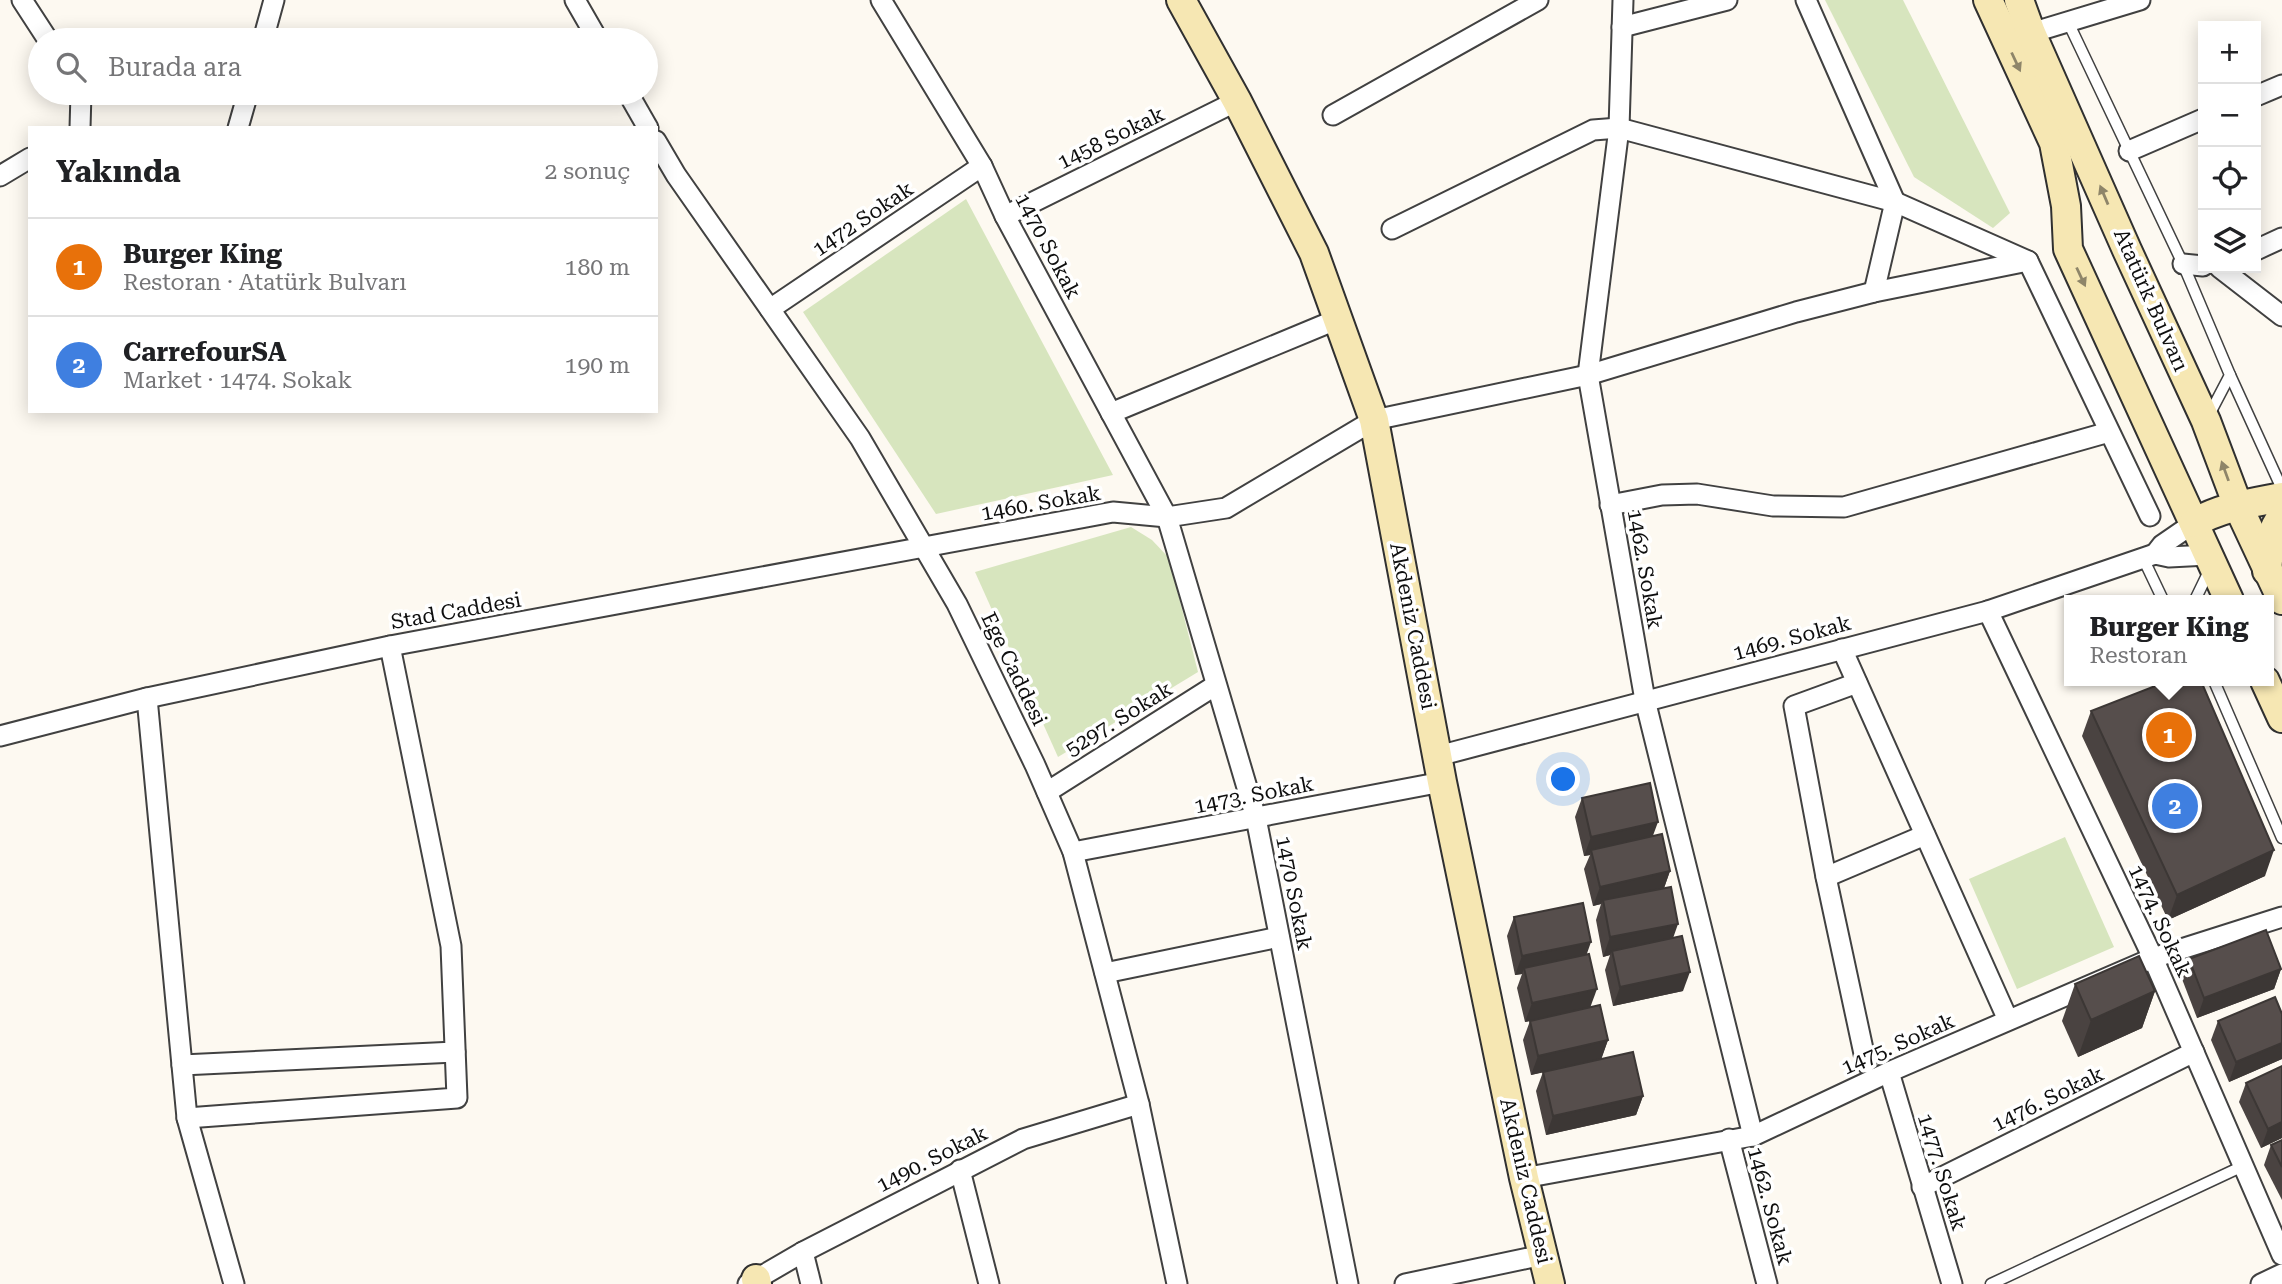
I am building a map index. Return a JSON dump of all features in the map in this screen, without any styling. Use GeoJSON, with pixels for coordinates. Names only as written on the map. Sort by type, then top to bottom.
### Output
{"type":"FeatureCollection","features":[{"type":"Feature","properties":{"kind":"street"},"geometry":{"type":"LineString","coordinates":[[22,0],[40,28]]}},
{"type":"Feature","properties":{"kind":"street"},"geometry":{"type":"LineString","coordinates":[[266,28],[274,0]]}},
{"type":"Feature","properties":{"kind":"street"},"geometry":{"type":"LineString","coordinates":[[575,0],[591,28]]}},
{"type":"Feature","properties":{"kind":"street","name":"1470 Sokak"},"geometry":{"type":"LineString","coordinates":[[881,0],[982,166],[1005,216],[1167,517],[1256,818],[1348,1284]]}},
{"type":"Feature","properties":{"kind":"street","name":"Akdeniz Caddesi"},"geometry":{"type":"LineString","coordinates":[[1181,0],[1237,101],[1314,253],[1374,420],[1440,769],[1524,1178],[1550,1284]]}},
{"type":"Feature","properties":{"kind":"street"},"geometry":{"type":"LineString","coordinates":[[1333,114],[1538,0]]}},
{"type":"Feature","properties":{"kind":"street","name":"1462. Sokak"},"geometry":{"type":"LineString","coordinates":[[1623,0],[1619,128],[1588,376],[1645,700],[1753,1136]]}},
{"type":"Feature","properties":{"kind":"street"},"geometry":{"type":"LineString","coordinates":[[1622,27],[1727,0]]}},
{"type":"Feature","properties":{"kind":"street"},"geometry":{"type":"LineString","coordinates":[[1805,0],[1895,202],[1874,292]]}},
{"type":"Feature","properties":{"kind":"street"},"geometry":{"type":"LineString","coordinates":[[1988,0],[2054,143],[2066,206],[2068,249],[2227,595]]}},
{"type":"Feature","properties":{"kind":"street","name":"Atatürk Bulvarı"},"geometry":{"type":"LineString","coordinates":[[2019,0],[2127,250],[2206,421],[2238,506],[2282,600]]}},
{"type":"Feature","properties":{"kind":"street"},"geometry":{"type":"LineString","coordinates":[[2031,33],[2140,0]]}},
{"type":"Feature","properties":{"kind":"street"},"geometry":{"type":"LineString","coordinates":[[2261,94],[2282,85]]}},
{"type":"Feature","properties":{"kind":"street","name":"1458 Sokak"},"geometry":{"type":"LineString","coordinates":[[1005,216],[1237,101]]}},
{"type":"Feature","properties":{"kind":"street"},"geometry":{"type":"LineString","coordinates":[[80,126],[81,105]]}},
{"type":"Feature","properties":{"kind":"street"},"geometry":{"type":"LineString","coordinates":[[239,126],[245,105]]}},
{"type":"Feature","properties":{"kind":"street"},"geometry":{"type":"LineString","coordinates":[[635,105],[647,126]]}},
{"type":"Feature","properties":{"kind":"street"},"geometry":{"type":"LineString","coordinates":[[2129,151],[2198,121]]}},
{"type":"Feature","properties":{"kind":"street"},"geometry":{"type":"LineString","coordinates":[[1392,229],[1593,130],[1619,128],[1895,202],[2028,261],[2150,516]]}},
{"type":"Feature","properties":{"kind":"street","name":"Ege Caddesi"},"geometry":{"type":"LineString","coordinates":[[658,144],[676,175],[860,438],[957,604],[1047,792],[1073,852],[1105,973],[1139,1104],[1177,1284]]}},
{"type":"Feature","properties":{"kind":"street"},"geometry":{"type":"LineString","coordinates":[[0,177],[28,159]]}},
{"type":"Feature","properties":{"kind":"street","name":"1472 Sokak"},"geometry":{"type":"LineString","coordinates":[[770,309],[982,166]]}},
{"type":"Feature","properties":{"kind":"street"},"geometry":{"type":"LineString","coordinates":[[2261,248],[2282,238]]}},
{"type":"Feature","properties":{"kind":"street"},"geometry":{"type":"LineString","coordinates":[[1167,517],[1226,508],[1374,420],[1588,376],[1796,312],[1874,292],[2028,261]]}},
{"type":"Feature","properties":{"kind":"street"},"geometry":{"type":"LineString","coordinates":[[2226,273],[2282,316]]}},
{"type":"Feature","properties":{"kind":"street"},"geometry":{"type":"LineString","coordinates":[[1111,413],[1338,319]]}},
{"type":"Feature","properties":{"kind":"street"},"geometry":{"type":"LineString","coordinates":[[1610,505],[1662,495],[1697,494],[1773,506],[1844,507],[2109,432]]}},
{"type":"Feature","properties":{"kind":"street"},"geometry":{"type":"LineString","coordinates":[[2194,523],[2210,513],[2282,497]]}},
{"type":"Feature","properties":{"kind":"street","name":"1460. Sokak"},"geometry":{"type":"LineString","coordinates":[[924,548],[1113,512],[1167,517]]}},
{"type":"Feature","properties":{"kind":"street"},"geometry":{"type":"LineString","coordinates":[[2267,571],[2272,535],[2282,517]]}},
{"type":"Feature","properties":{"kind":"street","name":"1469. Sokak"},"geometry":{"type":"LineString","coordinates":[[1440,769],[1645,700],[1988,611],[2149,556],[2194,523]]}},
{"type":"Feature","properties":{"kind":"street","name":"Stad Caddesi"},"geometry":{"type":"LineString","coordinates":[[0,736],[147,698],[390,646],[924,548]]}},
{"type":"Feature","properties":{"kind":"street","name":"1469. Sokak"},"geometry":{"type":"LineString","coordinates":[[2149,556],[2210,560]]}},
{"type":"Feature","properties":{"kind":"street","name":"1474. Sokak"},"geometry":{"type":"LineString","coordinates":[[1988,611],[2152,958],[2282,1255]]}},
{"type":"Feature","properties":{"kind":"street"},"geometry":{"type":"LineString","coordinates":[[187,1118],[457,1098],[451,946],[390,646]]}},
{"type":"Feature","properties":{"kind":"street"},"geometry":{"type":"LineString","coordinates":[[1842,649],[2008,1020]]}},
{"type":"Feature","properties":{"kind":"street"},"geometry":{"type":"LineString","coordinates":[[1857,683],[1794,706],[1826,877],[1866,1063]]}},
{"type":"Feature","properties":{"kind":"street","name":"5297. Sokak"},"geometry":{"type":"LineString","coordinates":[[1047,792],[1216,685]]}},
{"type":"Feature","properties":{"kind":"street"},"geometry":{"type":"LineString","coordinates":[[2267,686],[2282,718]]}},
{"type":"Feature","properties":{"kind":"street"},"geometry":{"type":"LineString","coordinates":[[147,698],[187,1118],[234,1284]]}},
{"type":"Feature","properties":{"kind":"street","name":"1473. Sokak"},"geometry":{"type":"LineString","coordinates":[[1073,852],[1256,818],[1440,769]]}},
{"type":"Feature","properties":{"kind":"street"},"geometry":{"type":"LineString","coordinates":[[1826,877],[1925,835]]}},
{"type":"Feature","properties":{"kind":"street","name":"1475. Sokak"},"geometry":{"type":"LineString","coordinates":[[1524,1178],[1753,1136],[1889,1072],[2152,958],[2282,917]]}},
{"type":"Feature","properties":{"kind":"street"},"geometry":{"type":"LineString","coordinates":[[1105,973],[1279,937]]}},
{"type":"Feature","properties":{"kind":"street"},"geometry":{"type":"LineString","coordinates":[[182,1065],[455,1052]]}},
{"type":"Feature","properties":{"kind":"street","name":"1476. Sokak"},"geometry":{"type":"LineString","coordinates":[[1922,1187],[2194,1052]]}},
{"type":"Feature","properties":{"kind":"street","name":"1477. Sokak"},"geometry":{"type":"LineString","coordinates":[[1889,1072],[1952,1284]]}},
{"type":"Feature","properties":{"kind":"street","name":"1490. Sokak"},"geometry":{"type":"LineString","coordinates":[[754,1282],[803,1252],[1023,1139],[1139,1104]]}},
{"type":"Feature","properties":{"kind":"street","name":"1462. Sokak"},"geometry":{"type":"LineString","coordinates":[[1729,1139],[1767,1284]]}},
{"type":"Feature","properties":{"kind":"street"},"geometry":{"type":"LineString","coordinates":[[960,1170],[989,1284]]}},
{"type":"Feature","properties":{"kind":"street"},"geometry":{"type":"LineString","coordinates":[[803,1252],[811,1284]]}},
{"type":"Feature","properties":{"kind":"street"},"geometry":{"type":"LineString","coordinates":[[1405,1284],[1543,1255]]}},
{"type":"Feature","properties":{"kind":"street"},"geometry":{"type":"LineString","coordinates":[[2261,1284],[2282,1274]]}},
{"type":"Feature","properties":{"kind":"lane"},"geometry":{"type":"LineString","coordinates":[[2068,22],[2129,151],[2193,265],[2230,375],[2282,488]]}},
{"type":"Feature","properties":{"kind":"lane"},"geometry":{"type":"LineString","coordinates":[[2206,421],[2230,375]]}},
{"type":"Feature","properties":{"kind":"lane"},"geometry":{"type":"LineString","coordinates":[[2149,556],[2161,595]]}},
{"type":"Feature","properties":{"kind":"lane"},"geometry":{"type":"LineString","coordinates":[[2197,595],[2210,560]]}},
{"type":"Feature","properties":{"kind":"lane"},"geometry":{"type":"LineString","coordinates":[[2216,686],[2282,838]]}},
{"type":"Feature","properties":{"kind":"lane"},"geometry":{"type":"LineString","coordinates":[[1991,1284],[2243,1166]]}},
{"type":"Feature","properties":{"kind":"green space"},"geometry":{"type":"Polygon","coordinates":[[[1825,0],[1903,0],[2010,213],[1993,228],[1914,177],[1825,0]]]}},
{"type":"Feature","properties":{"kind":"green space"},"geometry":{"type":"Polygon","coordinates":[[[966,199],[1113,475],[936,514],[803,312],[966,199]]]}},
{"type":"Feature","properties":{"kind":"green space"},"geometry":{"type":"Polygon","coordinates":[[[1131,527],[1152,540],[1169,558],[1198,672],[1058,757],[975,572],[1131,527]]]}},
{"type":"Feature","properties":{"kind":"green space"},"geometry":{"type":"Polygon","coordinates":[[[2065,837],[2114,947],[2017,989],[1969,879],[2065,837]]]}},
{"type":"Feature","properties":{"kind":"building"},"geometry":{"type":"Polygon","coordinates":[[[2155,686],[2203,686],[2274,850],[2177,895],[2091,711],[2155,686]]]}},
{"type":"Feature","properties":{"kind":"building"},"geometry":{"type":"Polygon","coordinates":[[[1650,783],[1658,822],[1591,837],[1582,798],[1650,783]]]}},
{"type":"Feature","properties":{"kind":"building"},"geometry":{"type":"Polygon","coordinates":[[[1662,834],[1670,871],[1600,887],[1591,850],[1662,834]]]}},
{"type":"Feature","properties":{"kind":"building"},"geometry":{"type":"Polygon","coordinates":[[[1671,887],[1678,924],[1610,937],[1603,900],[1671,887]]]}},
{"type":"Feature","properties":{"kind":"building"},"geometry":{"type":"Polygon","coordinates":[[[1583,903],[1591,942],[1522,956],[1514,917],[1583,903]]]}},
{"type":"Feature","properties":{"kind":"building"},"geometry":{"type":"Polygon","coordinates":[[[2266,930],[2281,969],[2204,998],[2189,959],[2266,930]]]}},
{"type":"Feature","properties":{"kind":"building"},"geometry":{"type":"Polygon","coordinates":[[[1682,936],[1690,972],[1620,987],[1612,951],[1682,936]]]}},
{"type":"Feature","properties":{"kind":"building"},"geometry":{"type":"Polygon","coordinates":[[[1589,954],[1597,989],[1532,1003],[1524,968],[1589,954]]]}},
{"type":"Feature","properties":{"kind":"building"},"geometry":{"type":"Polygon","coordinates":[[[2139,956],[2155,991],[2091,1020],[2075,984],[2139,956]]]}},
{"type":"Feature","properties":{"kind":"building"},"geometry":{"type":"Polygon","coordinates":[[[2275,997],[2282,1014],[2282,1043],[2236,1062],[2218,1021],[2275,997]]]}},
{"type":"Feature","properties":{"kind":"building"},"geometry":{"type":"Polygon","coordinates":[[[1600,1005],[1608,1040],[1538,1056],[1530,1021],[1600,1005]]]}},
{"type":"Feature","properties":{"kind":"building"},"geometry":{"type":"Polygon","coordinates":[[[1633,1052],[1643,1096],[1553,1116],[1543,1072],[1633,1052]]]}},
{"type":"Feature","properties":{"kind":"building"},"geometry":{"type":"Polygon","coordinates":[[[2282,1066],[2282,1122],[2268,1129],[2246,1083],[2282,1066]]]}},
{"type":"Feature","properties":{"kind":"building"},"geometry":{"type":"Polygon","coordinates":[[[2282,1140],[2282,1167],[2271,1145],[2282,1140]]]}},
{"type":"Feature","properties":{"kind":"place","name":"Burger King"},"geometry":{"type":"Point","coordinates":[2169,735]}},
{"type":"Feature","properties":{"kind":"place","name":"CarrefourSA"},"geometry":{"type":"Point","coordinates":[2175,806]}}]}
